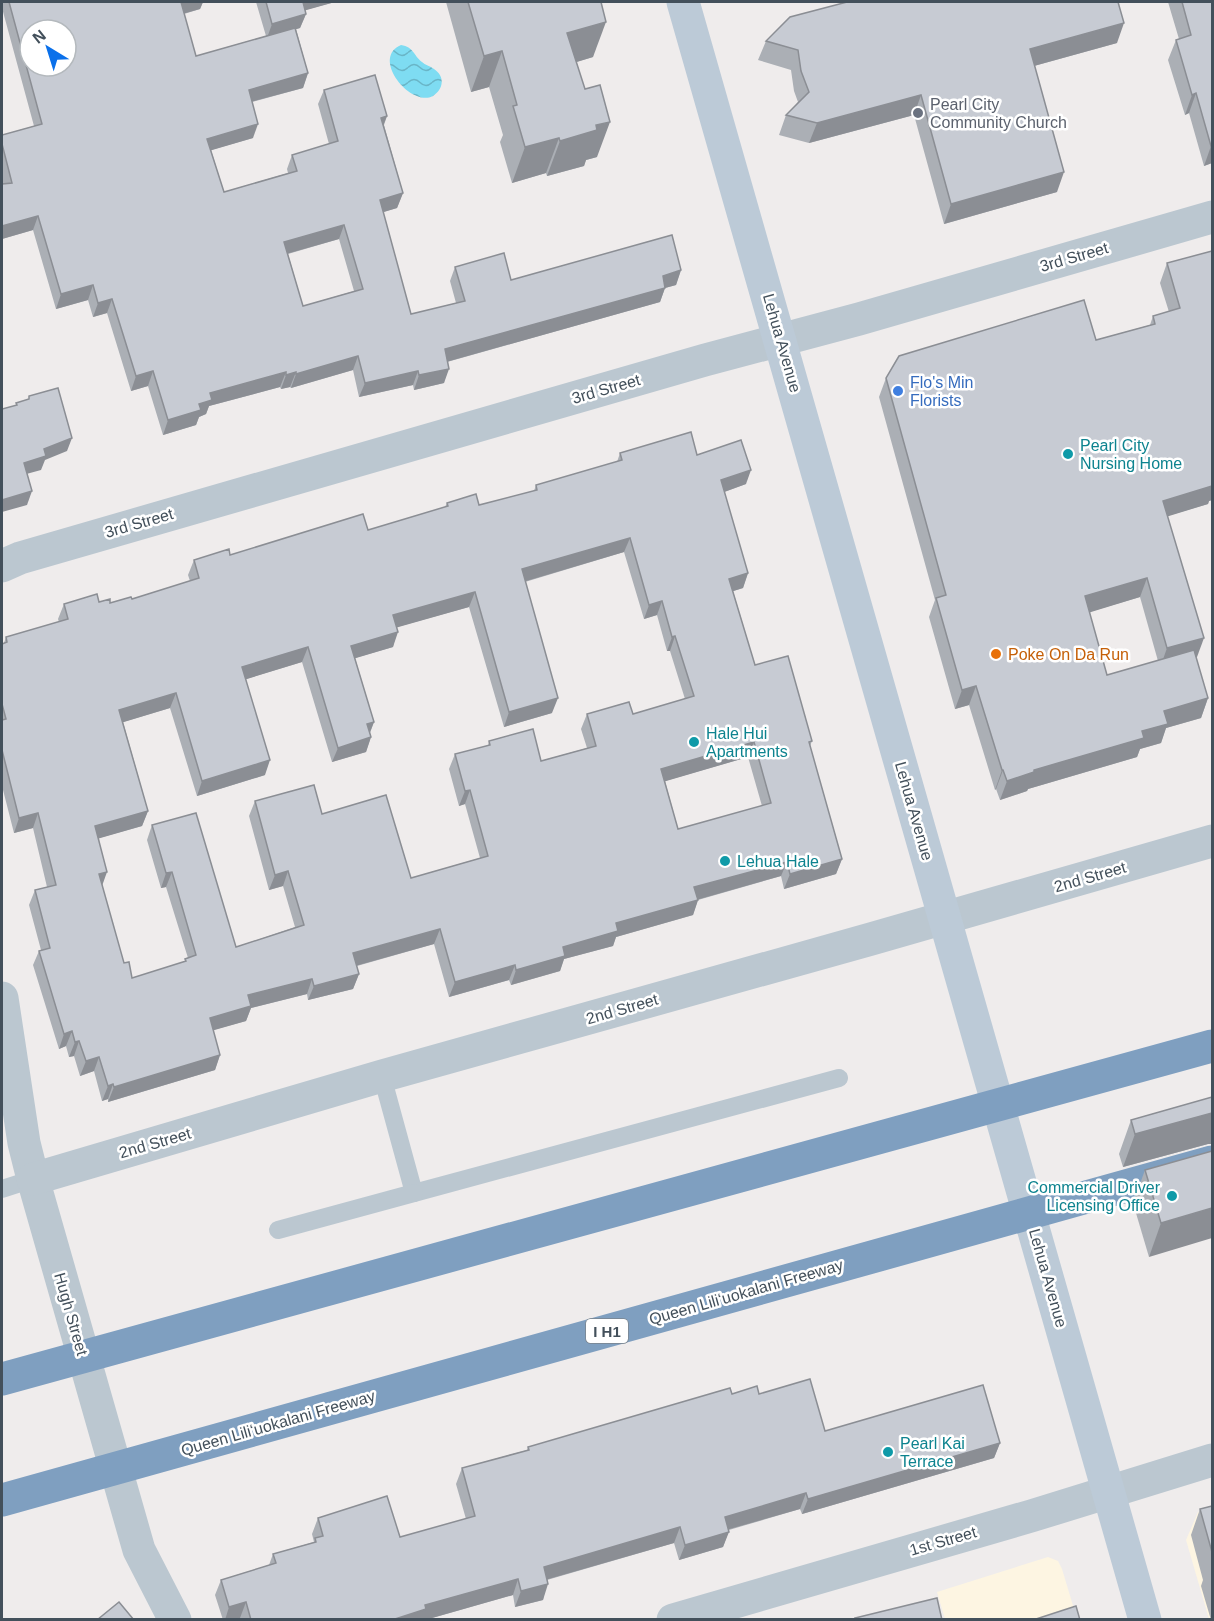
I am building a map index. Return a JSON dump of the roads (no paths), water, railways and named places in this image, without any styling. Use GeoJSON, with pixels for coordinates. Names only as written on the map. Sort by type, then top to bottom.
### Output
{"type":"FeatureCollection","features":[{"type":"Feature","properties":{"kind":"highway"},"geometry":{"type":"LineString","coordinates":[[2,1379],[1212,1046]]}},
{"type":"Feature","properties":{"kind":"highway","name":"Queen Liliʻuokalani Freeway"},"geometry":{"type":"LineString","coordinates":[[2,1500],[1212,1162]]}},
{"type":"Feature","properties":{"kind":"street","name":"Lehua Avenue"},"geometry":{"type":"LineString","coordinates":[[683,2],[1145,1620]]}},
{"type":"Feature","properties":{"kind":"street","name":"3rd Street"},"geometry":{"type":"LineString","coordinates":[[2,566],[42,551],[1212,217]]}},
{"type":"Feature","properties":{"kind":"street","name":"2nd Street"},"geometry":{"type":"LineString","coordinates":[[33,1179],[382,1076],[1212,841]]}},
{"type":"Feature","properties":{"kind":"street","name":"Hugh Street"},"geometry":{"type":"LineString","coordinates":[[2,998],[24,1143],[33,1179],[139,1550],[175,1620]]}},
{"type":"Feature","properties":{"kind":"street","name":"1st Street"},"geometry":{"type":"LineString","coordinates":[[673,1620],[1212,1460]]}},
{"type":"Feature","properties":{"kind":"lane"},"geometry":{"type":"LineString","coordinates":[[382,1076],[414,1193]]}},
{"type":"Feature","properties":{"kind":"lane"},"geometry":{"type":"LineString","coordinates":[[278,1230],[839,1078]]}},
{"type":"Feature","properties":{"kind":"lane"},"geometry":{"type":"LineString","coordinates":[[2,1189],[33,1179]]}},
{"type":"Feature","properties":{"kind":"water"},"geometry":{"type":"Polygon","coordinates":[[[401,45],[411,49],[422,62],[440,75],[441,86],[433,96],[424,98],[414,95],[397,80],[390,60],[393,51],[401,45]]]}},
{"type":"Feature","properties":{"kind":"place","name":"Pearl City Community Church"},"geometry":{"type":"Point","coordinates":[918,113]}},
{"type":"Feature","properties":{"kind":"place","name":"Flo's Min Florists"},"geometry":{"type":"Point","coordinates":[898,391]}},
{"type":"Feature","properties":{"kind":"place","name":"Pearl City Nursing Home"},"geometry":{"type":"Point","coordinates":[1068,454]}},
{"type":"Feature","properties":{"kind":"place","name":"Poke On Da Run"},"geometry":{"type":"Point","coordinates":[996,654]}},
{"type":"Feature","properties":{"kind":"place","name":"Hale Hui Apartments"},"geometry":{"type":"Point","coordinates":[694,742]}},
{"type":"Feature","properties":{"kind":"place","name":"Lehua Hale"},"geometry":{"type":"Point","coordinates":[725,861]}},
{"type":"Feature","properties":{"kind":"place","name":"Commercial Driver Licensing Office"},"geometry":{"type":"Point","coordinates":[1172,1196]}},
{"type":"Feature","properties":{"kind":"place","name":"Pearl Kai Terrace"},"geometry":{"type":"Point","coordinates":[888,1452]}}]}
